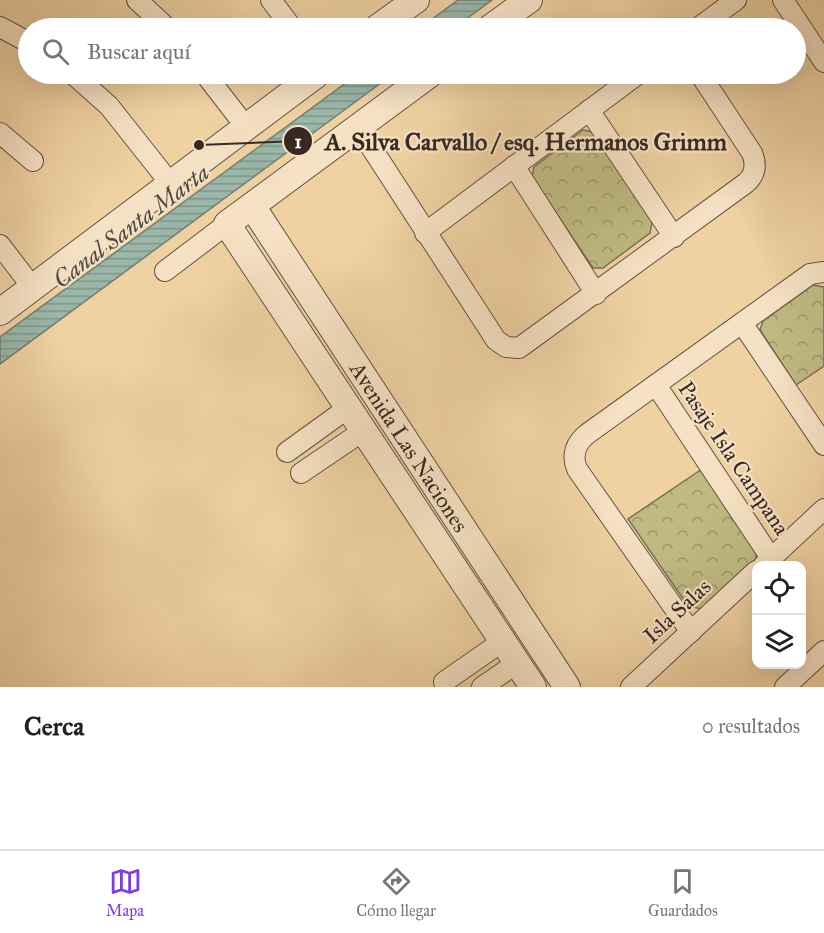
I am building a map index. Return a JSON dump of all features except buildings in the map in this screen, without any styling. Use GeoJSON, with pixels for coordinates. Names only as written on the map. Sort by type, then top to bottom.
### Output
{"type":"FeatureCollection","features":[{"type":"Feature","properties":{"kind":"street"},"geometry":{"type":"LineString","coordinates":[[137,0],[156,18]]}},
{"type":"Feature","properties":{"kind":"street"},"geometry":{"type":"LineString","coordinates":[[271,0],[284,18]]}},
{"type":"Feature","properties":{"kind":"street"},"geometry":{"type":"LineString","coordinates":[[504,18],[529,0]]}},
{"type":"Feature","properties":{"kind":"street"},"geometry":{"type":"LineString","coordinates":[[712,18],[736,0]]}},
{"type":"Feature","properties":{"kind":"street"},"geometry":{"type":"LineString","coordinates":[[783,0],[795,18]]}},
{"type":"Feature","properties":{"kind":"street"},"geometry":{"type":"LineString","coordinates":[[389,18],[408,2]]}},
{"type":"Feature","properties":{"kind":"street"},"geometry":{"type":"LineString","coordinates":[[0,27],[18,37]]}},
{"type":"Feature","properties":{"kind":"street"},"geometry":{"type":"LineString","coordinates":[[806,35],[824,62]]}},
{"type":"Feature","properties":{"kind":"street"},"geometry":{"type":"LineString","coordinates":[[84,84],[117,114],[170,183]]}},
{"type":"Feature","properties":{"kind":"street"},"geometry":{"type":"LineString","coordinates":[[214,84],[246,127]]}},
{"type":"Feature","properties":{"kind":"street"},"geometry":{"type":"LineString","coordinates":[[0,312],[304,84]]}},
{"type":"Feature","properties":{"kind":"street"},"geometry":{"type":"LineString","coordinates":[[165,271],[416,84]]}},
{"type":"Feature","properties":{"kind":"street"},"geometry":{"type":"LineString","coordinates":[[425,233],[624,84]]}},
{"type":"Feature","properties":{"kind":"street"},"geometry":{"type":"LineString","coordinates":[[357,127],[496,340],[506,347],[519,348],[746,183],[755,169],[752,153],[707,84]]}},
{"type":"Feature","properties":{"kind":"street"},"geometry":{"type":"LineString","coordinates":[[589,110],[674,237]]}},
{"type":"Feature","properties":{"kind":"street"},"geometry":{"type":"LineString","coordinates":[[0,133],[33,161]]}},
{"type":"Feature","properties":{"kind":"street"},"geometry":{"type":"LineString","coordinates":[[514,166],[596,294]]}},
{"type":"Feature","properties":{"kind":"street","name":"Avenida Las Naciones"},"geometry":{"type":"LineString","coordinates":[[252,206],[567,687]]}},
{"type":"Feature","properties":{"kind":"street","name":"Avenida Las Naciones"},"geometry":{"type":"LineString","coordinates":[[227,224],[533,687]]}},
{"type":"Feature","properties":{"kind":"street"},"geometry":{"type":"LineString","coordinates":[[0,245],[33,288]]}},
{"type":"Feature","properties":{"kind":"street"},"geometry":{"type":"LineString","coordinates":[[691,632],[575,463],[575,452],[582,439],[656,385],[810,274],[824,272]]}},
{"type":"Feature","properties":{"kind":"street"},"geometry":{"type":"LineString","coordinates":[[742,324],[824,445]]}},
{"type":"Feature","properties":{"kind":"street","name":"Pasaje Isla Campana"},"geometry":{"type":"LineString","coordinates":[[656,385],[766,561]]}},
{"type":"Feature","properties":{"kind":"street"},"geometry":{"type":"LineString","coordinates":[[287,452],[348,408]]}},
{"type":"Feature","properties":{"kind":"street"},"geometry":{"type":"LineString","coordinates":[[301,473],[363,431]]}},
{"type":"Feature","properties":{"kind":"street"},"geometry":{"type":"LineString","coordinates":[[768,561],[824,509]]}},
{"type":"Feature","properties":{"kind":"street","name":"Isla Salas"},"geometry":{"type":"LineString","coordinates":[[631,687],[752,575]]}},
{"type":"Feature","properties":{"kind":"street"},"geometry":{"type":"LineString","coordinates":[[444,682],[503,641]]}},
{"type":"Feature","properties":{"kind":"street"},"geometry":{"type":"LineString","coordinates":[[785,687],[824,651]]}},
{"type":"Feature","properties":{"kind":"street"},"geometry":{"type":"LineString","coordinates":[[482,687],[517,663]]}},
{"type":"Feature","properties":{"kind":"green space"},"geometry":{"type":"Polygon","coordinates":[[[583,130],[593,132],[652,222],[650,233],[603,268],[593,268],[532,177],[534,167],[583,130]]]}},
{"type":"Feature","properties":{"kind":"green space"},"geometry":{"type":"Polygon","coordinates":[[[813,285],[824,287],[824,366],[796,385],[760,330],[763,321],[813,285]]]}},
{"type":"Feature","properties":{"kind":"green space"},"geometry":{"type":"Polygon","coordinates":[[[702,469],[756,547],[756,559],[702,609],[688,606],[628,519],[702,469]]]}},
{"type":"Feature","properties":{"kind":"shaded area"},"geometry":{"type":"Polygon","coordinates":[[[458,0],[492,0],[468,18],[434,18],[458,0]]]}},
{"type":"Feature","properties":{"kind":"shaded area"},"geometry":{"type":"Polygon","coordinates":[[[344,84],[379,84],[0,364],[0,337],[344,84]]]}},
{"type":"Feature","properties":{"kind":"place","name":"A. Silva Carvallo / esq. Hermanos Grimm"},"geometry":{"type":"Point","coordinates":[199,145]}},
{"type":"Feature","properties":{"kind":"water label","name":"Canal Santa Marta"},"geometry":{"type":"Point","coordinates":[131,226]}}]}
